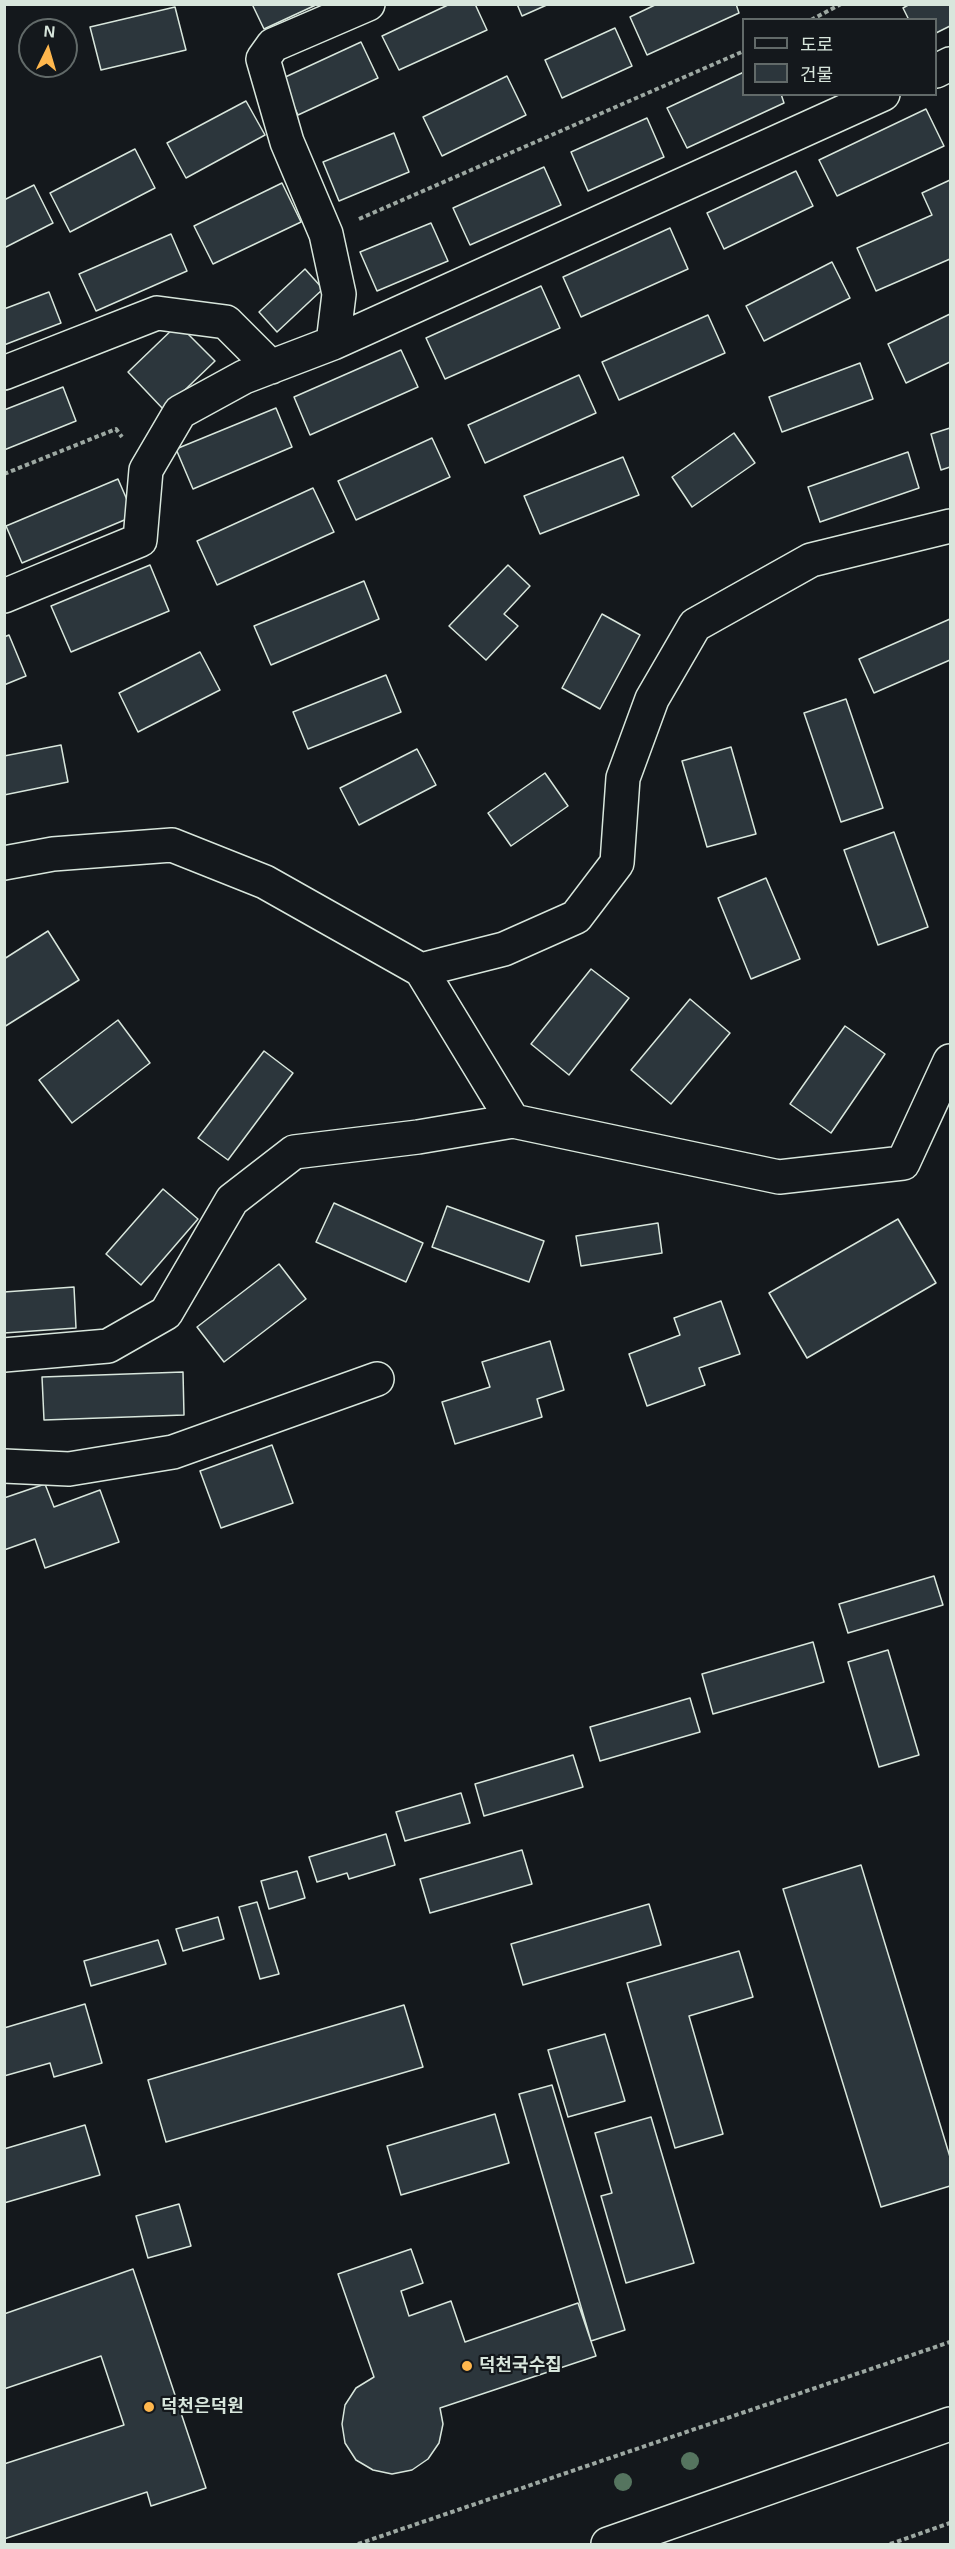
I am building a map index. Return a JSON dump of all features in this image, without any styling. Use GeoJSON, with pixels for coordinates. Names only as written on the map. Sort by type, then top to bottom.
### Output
{"type":"FeatureCollection","features":[{"type":"Feature","properties":{"kind":"street"},"geometry":{"type":"LineString","coordinates":[[333,343],[339,294],[326,234],[287,142],[263,59],[273,45],[368,4]]}},
{"type":"Feature","properties":{"kind":"street"},"geometry":{"type":"LineString","coordinates":[[937,71],[951,64]]}},
{"type":"Feature","properties":{"kind":"street"},"geometry":{"type":"LineString","coordinates":[[4,596],[140,540],[146,470],[180,412],[244,377],[333,343],[879,96]]}},
{"type":"Feature","properties":{"kind":"street"},"geometry":{"type":"LineString","coordinates":[[4,373],[157,313],[226,322],[271,367]]}},
{"type":"Feature","properties":{"kind":"street"},"geometry":{"type":"LineString","coordinates":[[421,970],[504,948],[576,917],[616,863],[623,778],[652,699],[695,625],[811,560],[951,526]]}},
{"type":"Feature","properties":{"kind":"street"},"geometry":{"type":"LineString","coordinates":[[4,862],[53,854],[172,845],[265,882],[421,970],[513,1121]]}},
{"type":"Feature","properties":{"kind":"street"},"geometry":{"type":"LineString","coordinates":[[4,1355],[108,1346],[166,1313],[232,1200],[294,1152],[418,1137],[513,1121],[779,1177],[903,1163],[951,1061]]}},
{"type":"Feature","properties":{"kind":"street"},"geometry":{"type":"LineString","coordinates":[[4,1466],[69,1469],[173,1452],[377,1379]]}},
{"type":"Feature","properties":{"kind":"street"},"geometry":{"type":"LineString","coordinates":[[608,2544],[951,2424]]}},
{"type":"Feature","properties":{"kind":"path"},"geometry":{"type":"LineString","coordinates":[[815,18],[841,4]]}},
{"type":"Feature","properties":{"kind":"path"},"geometry":{"type":"LineString","coordinates":[[326,234],[742,52]]}},
{"type":"Feature","properties":{"kind":"path"},"geometry":{"type":"LineString","coordinates":[[4,474],[116,429],[146,470]]}},
{"type":"Feature","properties":{"kind":"path"},"geometry":{"type":"LineString","coordinates":[[358,2544],[951,2342]]}},
{"type":"Feature","properties":{"kind":"path"},"geometry":{"type":"LineString","coordinates":[[890,2544],[951,2523]]}},
{"type":"Feature","properties":{"kind":"building"},"geometry":{"type":"Polygon","coordinates":[[[252,4],[318,4],[264,29],[252,4]]]}},
{"type":"Feature","properties":{"kind":"building"},"geometry":{"type":"Polygon","coordinates":[[[450,4],[475,4],[487,30],[399,70],[382,36],[450,4]]]}},
{"type":"Feature","properties":{"kind":"building"},"geometry":{"type":"Polygon","coordinates":[[[517,4],[549,4],[522,16],[517,4]]]}},
{"type":"Feature","properties":{"kind":"building"},"geometry":{"type":"Polygon","coordinates":[[[657,4],[736,4],[739,13],[647,55],[630,17],[657,4]]]}},
{"type":"Feature","properties":{"kind":"building"},"geometry":{"type":"Polygon","coordinates":[[[910,4],[950,4],[950,26],[937,32],[937,18],[908,18],[903,8],[910,4]]]}},
{"type":"Feature","properties":{"kind":"building"},"geometry":{"type":"Polygon","coordinates":[[[175,7],[186,50],[101,70],[90,27],[175,7]]]}},
{"type":"Feature","properties":{"kind":"building"},"geometry":{"type":"Polygon","coordinates":[[[615,28],[632,66],[562,98],[545,60],[615,28]]]}},
{"type":"Feature","properties":{"kind":"building"},"geometry":{"type":"Polygon","coordinates":[[[361,42],[378,78],[298,115],[281,79],[361,42]]]}},
{"type":"Feature","properties":{"kind":"building"},"geometry":{"type":"Polygon","coordinates":[[[742,73],[742,96],[782,96],[784,103],[687,148],[667,108],[742,73]]]}},
{"type":"Feature","properties":{"kind":"building"},"geometry":{"type":"Polygon","coordinates":[[[507,76],[526,115],[442,156],[423,117],[507,76]]]}},
{"type":"Feature","properties":{"kind":"building"},"geometry":{"type":"Polygon","coordinates":[[[246,101],[265,135],[186,178],[167,143],[246,101]]]}},
{"type":"Feature","properties":{"kind":"building"},"geometry":{"type":"Polygon","coordinates":[[[926,109],[944,146],[837,196],[819,160],[926,109]]]}},
{"type":"Feature","properties":{"kind":"building"},"geometry":{"type":"Polygon","coordinates":[[[647,118],[664,157],[588,191],[571,152],[647,118]]]}},
{"type":"Feature","properties":{"kind":"building"},"geometry":{"type":"Polygon","coordinates":[[[394,133],[409,172],[339,201],[323,162],[394,133]]]}},
{"type":"Feature","properties":{"kind":"building"},"geometry":{"type":"Polygon","coordinates":[[[135,149],[155,188],[70,232],[50,193],[135,149]]]}},
{"type":"Feature","properties":{"kind":"building"},"geometry":{"type":"Polygon","coordinates":[[[544,167],[561,205],[470,245],[453,208],[544,167]]]}},
{"type":"Feature","properties":{"kind":"building"},"geometry":{"type":"Polygon","coordinates":[[[796,171],[813,206],[724,249],[707,213],[796,171]]]}},
{"type":"Feature","properties":{"kind":"building"},"geometry":{"type":"Polygon","coordinates":[[[950,180],[950,259],[876,291],[857,248],[932,215],[922,193],[950,180]]]}},
{"type":"Feature","properties":{"kind":"building"},"geometry":{"type":"Polygon","coordinates":[[[282,183],[301,222],[213,264],[194,226],[282,183]]]}},
{"type":"Feature","properties":{"kind":"building"},"geometry":{"type":"Polygon","coordinates":[[[34,185],[53,223],[4,248],[4,200],[34,185]]]}},
{"type":"Feature","properties":{"kind":"building"},"geometry":{"type":"Polygon","coordinates":[[[431,223],[448,261],[377,291],[360,252],[431,223]]]}},
{"type":"Feature","properties":{"kind":"building"},"geometry":{"type":"Polygon","coordinates":[[[670,228],[688,269],[581,317],[563,277],[670,228]]]}},
{"type":"Feature","properties":{"kind":"building"},"geometry":{"type":"Polygon","coordinates":[[[171,234],[187,271],[96,311],[79,274],[171,234]]]}},
{"type":"Feature","properties":{"kind":"building"},"geometry":{"type":"Polygon","coordinates":[[[832,262],[850,298],[764,341],[746,306],[832,262]]]}},
{"type":"Feature","properties":{"kind":"building"},"geometry":{"type":"Polygon","coordinates":[[[305,269],[323,289],[277,332],[259,312],[305,269]]]}},
{"type":"Feature","properties":{"kind":"building"},"geometry":{"type":"Polygon","coordinates":[[[541,286],[560,328],[445,379],[426,338],[541,286]]]}},
{"type":"Feature","properties":{"kind":"building"},"geometry":{"type":"Polygon","coordinates":[[[49,292],[61,323],[4,345],[4,309],[49,292]]]}},
{"type":"Feature","properties":{"kind":"building"},"geometry":{"type":"Polygon","coordinates":[[[950,314],[950,362],[906,383],[888,344],[950,314]]]}},
{"type":"Feature","properties":{"kind":"building"},"geometry":{"type":"Polygon","coordinates":[[[708,315],[725,353],[619,400],[602,362],[708,315]]]}},
{"type":"Feature","properties":{"kind":"building"},"geometry":{"type":"Polygon","coordinates":[[[178,324],[215,361],[164,410],[128,372],[178,324]]]}},
{"type":"Feature","properties":{"kind":"building"},"geometry":{"type":"Polygon","coordinates":[[[401,350],[418,387],[310,435],[294,397],[401,350]]]}},
{"type":"Feature","properties":{"kind":"building"},"geometry":{"type":"Polygon","coordinates":[[[860,363],[873,399],[782,432],[769,397],[860,363]]]}},
{"type":"Feature","properties":{"kind":"building"},"geometry":{"type":"Polygon","coordinates":[[[579,375],[596,413],[485,463],[468,425],[579,375]]]}},
{"type":"Feature","properties":{"kind":"building"},"geometry":{"type":"Polygon","coordinates":[[[63,387],[76,421],[4,450],[4,410],[63,387]]]}},
{"type":"Feature","properties":{"kind":"building"},"geometry":{"type":"Polygon","coordinates":[[[276,408],[292,447],[193,489],[176,449],[276,408]]]}},
{"type":"Feature","properties":{"kind":"building"},"geometry":{"type":"Polygon","coordinates":[[[950,428],[950,467],[941,470],[931,434],[950,428]]]}},
{"type":"Feature","properties":{"kind":"building"},"geometry":{"type":"Polygon","coordinates":[[[734,433],[755,463],[692,507],[672,477],[734,433]]]}},
{"type":"Feature","properties":{"kind":"building"},"geometry":{"type":"Polygon","coordinates":[[[432,438],[450,477],[356,520],[338,481],[432,438]]]}},
{"type":"Feature","properties":{"kind":"building"},"geometry":{"type":"Polygon","coordinates":[[[908,452],[919,488],[820,522],[808,487],[908,452]]]}},
{"type":"Feature","properties":{"kind":"building"},"geometry":{"type":"Polygon","coordinates":[[[623,457],[639,495],[540,534],[524,496],[623,457]]]}},
{"type":"Feature","properties":{"kind":"building"},"geometry":{"type":"Polygon","coordinates":[[[118,479],[134,516],[22,563],[6,526],[118,479]]]}},
{"type":"Feature","properties":{"kind":"building"},"geometry":{"type":"Polygon","coordinates":[[[313,488],[334,532],[217,585],[197,541],[313,488]]]}},
{"type":"Feature","properties":{"kind":"building"},"geometry":{"type":"Polygon","coordinates":[[[150,565],[169,611],[71,652],[51,606],[150,565]]]}},
{"type":"Feature","properties":{"kind":"building"},"geometry":{"type":"Polygon","coordinates":[[[508,565],[530,586],[504,614],[518,626],[486,660],[449,626],[508,565]]]}},
{"type":"Feature","properties":{"kind":"building"},"geometry":{"type":"Polygon","coordinates":[[[364,581],[379,619],[271,665],[254,626],[364,581]]]}},
{"type":"Feature","properties":{"kind":"building"},"geometry":{"type":"Polygon","coordinates":[[[602,614],[640,635],[600,709],[562,688],[602,614]]]}},
{"type":"Feature","properties":{"kind":"building"},"geometry":{"type":"Polygon","coordinates":[[[950,619],[950,660],[874,693],[859,659],[950,619]]]}},
{"type":"Feature","properties":{"kind":"building"},"geometry":{"type":"Polygon","coordinates":[[[9,635],[26,676],[4,685],[4,637],[9,635]]]}},
{"type":"Feature","properties":{"kind":"building"},"geometry":{"type":"Polygon","coordinates":[[[200,652],[220,690],[138,732],[119,693],[200,652]]]}},
{"type":"Feature","properties":{"kind":"building"},"geometry":{"type":"Polygon","coordinates":[[[386,675],[401,712],[308,749],[293,712],[386,675]]]}},
{"type":"Feature","properties":{"kind":"building"},"geometry":{"type":"Polygon","coordinates":[[[846,699],[883,808],[841,822],[804,713],[846,699]]]}},
{"type":"Feature","properties":{"kind":"building"},"geometry":{"type":"Polygon","coordinates":[[[61,745],[68,782],[4,795],[4,756],[61,745]]]}},
{"type":"Feature","properties":{"kind":"building"},"geometry":{"type":"Polygon","coordinates":[[[731,747],[756,834],[707,847],[682,761],[731,747]]]}},
{"type":"Feature","properties":{"kind":"building"},"geometry":{"type":"Polygon","coordinates":[[[417,749],[436,785],[359,825],[340,788],[417,749]]]}},
{"type":"Feature","properties":{"kind":"building"},"geometry":{"type":"Polygon","coordinates":[[[545,773],[568,806],[511,846],[488,813],[545,773]]]}},
{"type":"Feature","properties":{"kind":"building"},"geometry":{"type":"Polygon","coordinates":[[[894,832],[928,927],[878,945],[844,850],[894,832]]]}},
{"type":"Feature","properties":{"kind":"building"},"geometry":{"type":"Polygon","coordinates":[[[766,878],[800,959],[751,979],[718,898],[766,878]]]}},
{"type":"Feature","properties":{"kind":"building"},"geometry":{"type":"Polygon","coordinates":[[[48,931],[79,980],[4,1027],[4,959],[48,931]]]}},
{"type":"Feature","properties":{"kind":"building"},"geometry":{"type":"Polygon","coordinates":[[[591,969],[629,998],[569,1075],[531,1044],[591,969]]]}},
{"type":"Feature","properties":{"kind":"building"},"geometry":{"type":"Polygon","coordinates":[[[690,999],[730,1033],[671,1104],[631,1070],[690,999]]]}},
{"type":"Feature","properties":{"kind":"building"},"geometry":{"type":"Polygon","coordinates":[[[118,1020],[150,1063],[72,1123],[39,1080],[118,1020]]]}},
{"type":"Feature","properties":{"kind":"building"},"geometry":{"type":"Polygon","coordinates":[[[845,1026],[885,1054],[831,1133],[790,1104],[845,1026]]]}},
{"type":"Feature","properties":{"kind":"building"},"geometry":{"type":"Polygon","coordinates":[[[264,1051],[293,1073],[228,1160],[198,1138],[264,1051]]]}},
{"type":"Feature","properties":{"kind":"building"},"geometry":{"type":"Polygon","coordinates":[[[163,1189],[198,1219],[141,1285],[106,1254],[163,1189]]]}},
{"type":"Feature","properties":{"kind":"building"},"geometry":{"type":"Polygon","coordinates":[[[334,1203],[423,1243],[406,1282],[316,1242],[334,1203]]]}},
{"type":"Feature","properties":{"kind":"building"},"geometry":{"type":"Polygon","coordinates":[[[447,1206],[544,1241],[529,1282],[432,1247],[447,1206]]]}},
{"type":"Feature","properties":{"kind":"building"},"geometry":{"type":"Polygon","coordinates":[[[898,1219],[936,1283],[807,1358],[769,1293],[898,1219]]]}},
{"type":"Feature","properties":{"kind":"building"},"geometry":{"type":"Polygon","coordinates":[[[658,1223],[662,1253],[581,1266],[576,1236],[658,1223]]]}},
{"type":"Feature","properties":{"kind":"building"},"geometry":{"type":"Polygon","coordinates":[[[279,1264],[306,1299],[224,1362],[197,1327],[279,1264]]]}},
{"type":"Feature","properties":{"kind":"building"},"geometry":{"type":"Polygon","coordinates":[[[74,1287],[76,1328],[4,1333],[4,1292],[74,1287]]]}},
{"type":"Feature","properties":{"kind":"building"},"geometry":{"type":"Polygon","coordinates":[[[721,1301],[740,1354],[699,1368],[705,1385],[647,1406],[629,1354],[680,1335],[674,1318],[721,1301]]]}},
{"type":"Feature","properties":{"kind":"building"},"geometry":{"type":"Polygon","coordinates":[[[550,1341],[564,1390],[537,1399],[542,1417],[455,1444],[442,1402],[490,1387],[482,1362],[550,1341]]]}},
{"type":"Feature","properties":{"kind":"building"},"geometry":{"type":"Polygon","coordinates":[[[183,1372],[184,1415],[44,1420],[42,1377],[183,1372]]]}},
{"type":"Feature","properties":{"kind":"building"},"geometry":{"type":"Polygon","coordinates":[[[272,1445],[293,1503],[221,1528],[200,1471],[272,1445]]]}},
{"type":"Feature","properties":{"kind":"building"},"geometry":{"type":"Polygon","coordinates":[[[45,1484],[54,1507],[100,1490],[119,1542],[45,1568],[35,1539],[4,1550],[4,1498],[45,1484]]]}},
{"type":"Feature","properties":{"kind":"building"},"geometry":{"type":"Polygon","coordinates":[[[934,1576],[943,1605],[848,1633],[839,1604],[934,1576]]]}},
{"type":"Feature","properties":{"kind":"building"},"geometry":{"type":"Polygon","coordinates":[[[813,1642],[824,1682],[713,1714],[702,1674],[813,1642]]]}},
{"type":"Feature","properties":{"kind":"building"},"geometry":{"type":"Polygon","coordinates":[[[888,1650],[919,1755],[879,1767],[848,1662],[888,1650]]]}},
{"type":"Feature","properties":{"kind":"building"},"geometry":{"type":"Polygon","coordinates":[[[690,1698],[700,1732],[600,1761],[590,1727],[690,1698]]]}},
{"type":"Feature","properties":{"kind":"building"},"geometry":{"type":"Polygon","coordinates":[[[573,1755],[583,1787],[484,1816],[475,1784],[573,1755]]]}},
{"type":"Feature","properties":{"kind":"building"},"geometry":{"type":"Polygon","coordinates":[[[461,1793],[470,1823],[405,1841],[396,1812],[461,1793]]]}},
{"type":"Feature","properties":{"kind":"building"},"geometry":{"type":"Polygon","coordinates":[[[386,1834],[395,1865],[349,1879],[347,1873],[317,1882],[309,1857],[386,1834]]]}},
{"type":"Feature","properties":{"kind":"building"},"geometry":{"type":"Polygon","coordinates":[[[522,1850],[532,1884],[430,1913],[420,1879],[522,1850]]]}},
{"type":"Feature","properties":{"kind":"building"},"geometry":{"type":"Polygon","coordinates":[[[861,1865],[950,2157],[950,2186],[881,2207],[783,1889],[861,1865]]]}},
{"type":"Feature","properties":{"kind":"building"},"geometry":{"type":"Polygon","coordinates":[[[297,1871],[305,1898],[269,1909],[261,1881],[297,1871]]]}},
{"type":"Feature","properties":{"kind":"building"},"geometry":{"type":"Polygon","coordinates":[[[257,1902],[279,1974],[260,1979],[239,1907],[257,1902]]]}},
{"type":"Feature","properties":{"kind":"building"},"geometry":{"type":"Polygon","coordinates":[[[649,1904],[661,1945],[523,1985],[511,1944],[649,1904]]]}},
{"type":"Feature","properties":{"kind":"building"},"geometry":{"type":"Polygon","coordinates":[[[218,1917],[224,1939],[183,1951],[176,1929],[218,1917]]]}},
{"type":"Feature","properties":{"kind":"building"},"geometry":{"type":"Polygon","coordinates":[[[158,1940],[166,1964],[91,1986],[84,1961],[158,1940]]]}},
{"type":"Feature","properties":{"kind":"building"},"geometry":{"type":"Polygon","coordinates":[[[739,1951],[753,1997],[689,2016],[723,2134],[675,2148],[627,1983],[739,1951]]]}},
{"type":"Feature","properties":{"kind":"building"},"geometry":{"type":"Polygon","coordinates":[[[85,2004],[102,2063],[54,2077],[50,2063],[4,2076],[4,2028],[85,2004]]]}},
{"type":"Feature","properties":{"kind":"building"},"geometry":{"type":"Polygon","coordinates":[[[404,2005],[423,2067],[166,2142],[148,2080],[404,2005]]]}},
{"type":"Feature","properties":{"kind":"building"},"geometry":{"type":"Polygon","coordinates":[[[605,2034],[625,2101],[568,2117],[548,2050],[605,2034]]]}},
{"type":"Feature","properties":{"kind":"building"},"geometry":{"type":"Polygon","coordinates":[[[552,2085],[625,2330],[591,2341],[519,2094],[552,2085]]]}},
{"type":"Feature","properties":{"kind":"building"},"geometry":{"type":"Polygon","coordinates":[[[495,2114],[509,2163],[401,2195],[387,2146],[495,2114]]]}},
{"type":"Feature","properties":{"kind":"building"},"geometry":{"type":"Polygon","coordinates":[[[651,2117],[694,2263],[626,2283],[601,2196],[612,2193],[595,2133],[651,2117]]]}},
{"type":"Feature","properties":{"kind":"building"},"geometry":{"type":"Polygon","coordinates":[[[85,2125],[100,2175],[4,2203],[4,2149],[85,2125]]]}},
{"type":"Feature","properties":{"kind":"building"},"geometry":{"type":"Polygon","coordinates":[[[179,2204],[191,2246],[148,2258],[136,2216],[179,2204]]]}},
{"type":"Feature","properties":{"kind":"building","name":"덕천국수집"},"geometry":{"type":"Polygon","coordinates":[[[411,2249],[423,2283],[401,2291],[409,2316],[451,2301],[465,2342],[578,2303],[596,2356],[440,2408],[443,2424],[439,2443],[428,2459],[412,2470],[392,2474],[373,2470],[356,2460],[345,2443],[342,2424],[345,2405],[356,2388],[374,2377],[338,2274],[411,2249]]]}},
{"type":"Feature","properties":{"kind":"building","name":"덕천은덕원"},"geometry":{"type":"Polygon","coordinates":[[[133,2269],[206,2488],[151,2506],[147,2492],[4,2539],[4,2464],[124,2425],[101,2356],[4,2389],[4,2314],[133,2269]]]}},
{"type":"Feature","properties":{"kind":"place","name":"덕천국수집"},"geometry":{"type":"Point","coordinates":[467,2366]}},
{"type":"Feature","properties":{"kind":"place","name":"덕천은덕원"},"geometry":{"type":"Point","coordinates":[149,2407]}}]}
